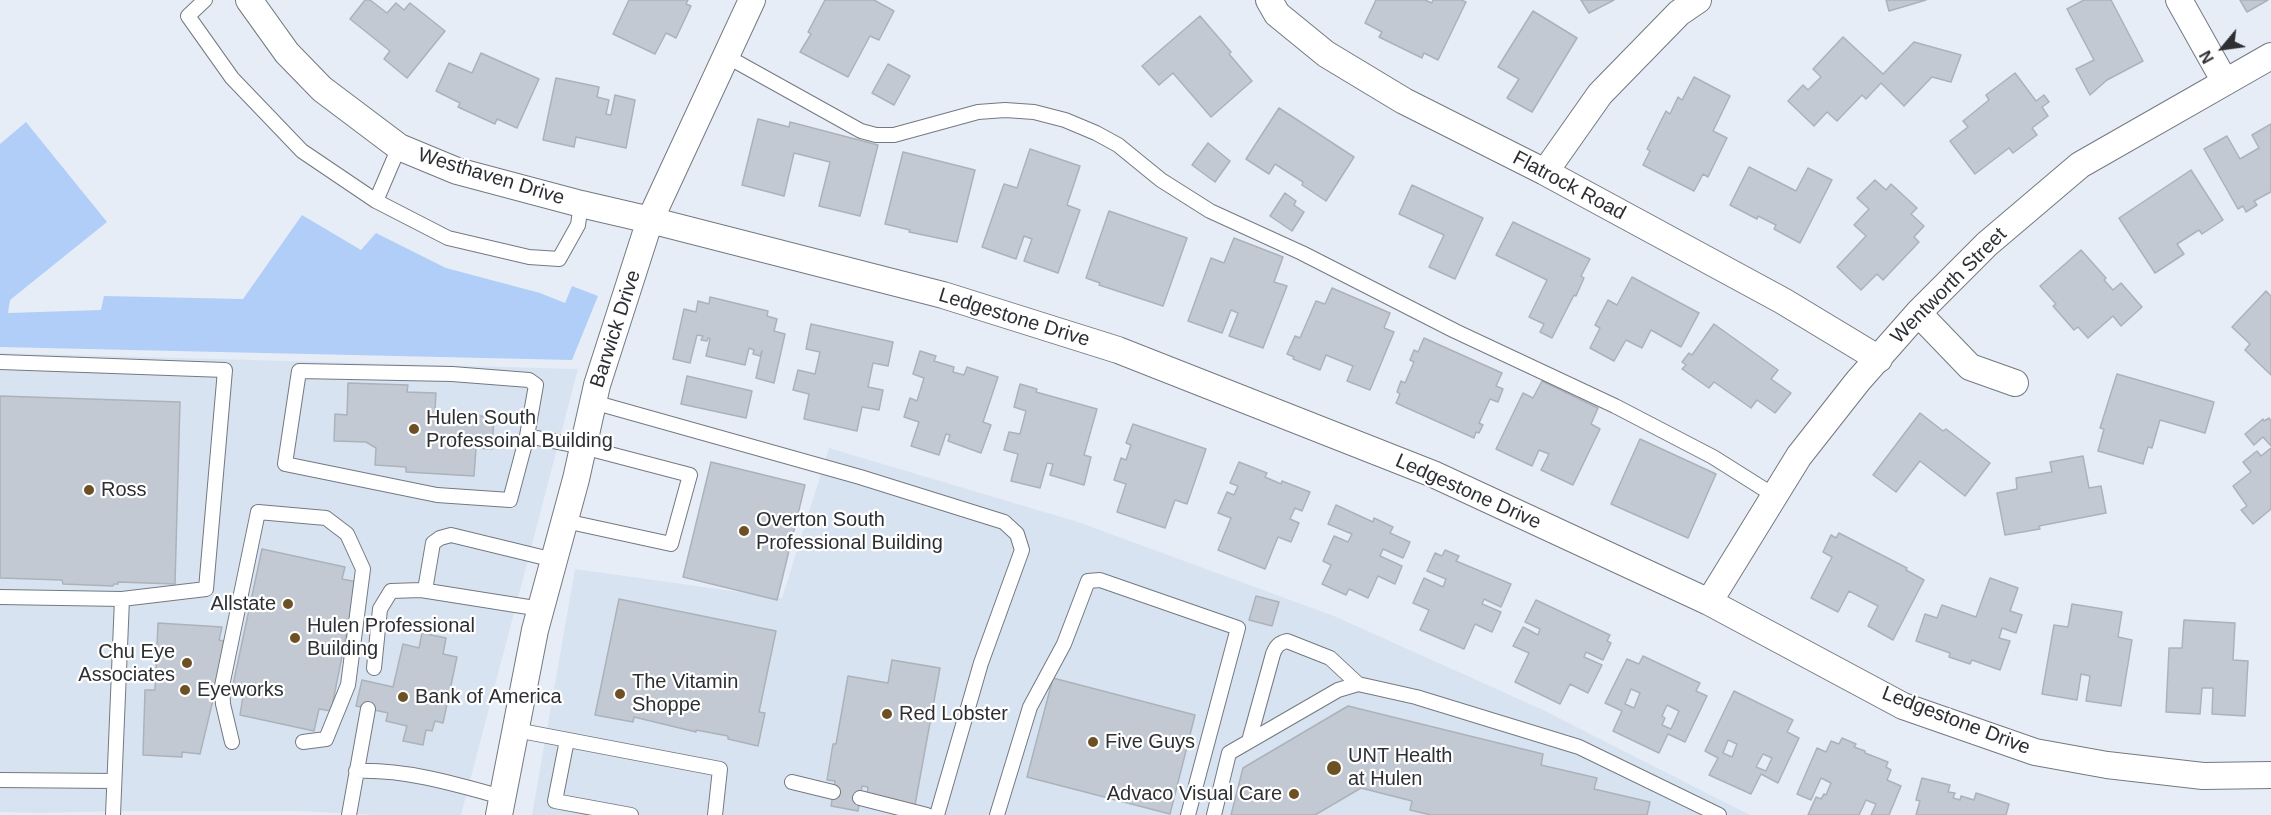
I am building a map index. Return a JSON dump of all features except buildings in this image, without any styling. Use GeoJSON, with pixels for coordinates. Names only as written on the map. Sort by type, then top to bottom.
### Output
{"type":"FeatureCollection","features":[{"type":"Feature","properties":{"kind":"street","name":"Westhaven Drive"},"geometry":{"type":"LineString","coordinates":[[249,0],[287,53],[322,89],[399,147],[457,171],[581,204],[650,219]]}},
{"type":"Feature","properties":{"kind":"street","name":"Barwick Drive"},"geometry":{"type":"LineString","coordinates":[[500,806],[541,609],[565,521],[593,402],[650,219],[752,0]]}},
{"type":"Feature","properties":{"kind":"street","name":"Flatrock Road"},"geometry":{"type":"LineString","coordinates":[[1269,0],[1277,14],[1326,54],[1404,101],[1545,172],[1783,301],[1879,359]]}},
{"type":"Feature","properties":{"kind":"street"},"geometry":{"type":"LineString","coordinates":[[1545,172],[1600,94],[1679,13],[1698,0]]}},
{"type":"Feature","properties":{"kind":"street"},"geometry":{"type":"LineString","coordinates":[[2179,0],[2225,82]]}},
{"type":"Feature","properties":{"kind":"street","name":"Wentworth Street"},"geometry":{"type":"LineString","coordinates":[[1709,602],[1799,456],[1858,381],[1918,313],[1987,244],[2080,165],[2271,56]]}},
{"type":"Feature","properties":{"kind":"street","name":"Ledgestone Drive"},"geometry":{"type":"LineString","coordinates":[[650,219],[943,295],[1118,350],[1433,474],[1709,602],[1903,706],[2035,752],[2107,765],[2203,776],[2271,774]]}},
{"type":"Feature","properties":{"kind":"street"},"geometry":{"type":"LineString","coordinates":[[1918,313],[1970,367],[2015,383]]}},
{"type":"Feature","properties":{"kind":"lane"},"geometry":{"type":"LineString","coordinates":[[205,0],[188,16],[232,78],[302,151],[376,201],[448,238],[529,257],[560,260],[578,225],[581,204]]}},
{"type":"Feature","properties":{"kind":"lane"},"geometry":{"type":"LineString","coordinates":[[726,56],[861,131],[876,135],[904,133],[978,112],[1005,110],[1034,112],[1065,120],[1096,133],[1118,145],[1161,180],[1210,211],[1302,253],[1455,331],[1616,406],[1713,457],[1775,496]]}},
{"type":"Feature","properties":{"kind":"lane"},"geometry":{"type":"LineString","coordinates":[[376,201],[399,147]]}},
{"type":"Feature","properties":{"kind":"lane"},"geometry":{"type":"LineString","coordinates":[[0,362],[225,370],[206,590],[122,599],[0,597]]}},
{"type":"Feature","properties":{"kind":"lane"},"geometry":{"type":"LineString","coordinates":[[299,371],[452,374],[529,380],[536,385],[527,436],[510,500],[437,495],[285,464],[299,371]]}},
{"type":"Feature","properties":{"kind":"lane"},"geometry":{"type":"LineString","coordinates":[[593,402],[882,483],[1004,522],[1017,534],[1022,550],[981,663],[937,815]]}},
{"type":"Feature","properties":{"kind":"lane"},"geometry":{"type":"LineString","coordinates":[[527,436],[583,447],[690,475],[671,544],[565,521]]}},
{"type":"Feature","properties":{"kind":"lane"},"geometry":{"type":"LineString","coordinates":[[232,741],[223,705],[222,686],[258,512],[326,518],[348,534],[363,569],[348,685],[326,739],[303,742]]}},
{"type":"Feature","properties":{"kind":"lane"},"geometry":{"type":"LineString","coordinates":[[423,590],[433,543],[451,535],[554,560]]}},
{"type":"Feature","properties":{"kind":"lane"},"geometry":{"type":"LineString","coordinates":[[997,815],[1030,707],[1064,644],[1088,580],[1100,580],[1238,628],[1188,815]]}},
{"type":"Feature","properties":{"kind":"lane"},"geometry":{"type":"LineString","coordinates":[[374,668],[380,609],[391,591],[423,590],[541,609]]}},
{"type":"Feature","properties":{"kind":"lane"},"geometry":{"type":"LineString","coordinates":[[113,815],[122,599]]}},
{"type":"Feature","properties":{"kind":"lane"},"geometry":{"type":"LineString","coordinates":[[1249,741],[1273,654],[1281,643],[1287,641],[1330,658],[1358,684]]}},
{"type":"Feature","properties":{"kind":"lane"},"geometry":{"type":"LineString","coordinates":[[1214,815],[1230,753],[1338,690],[1358,684],[1416,697],[1578,747],[1719,815]]}},
{"type":"Feature","properties":{"kind":"lane"},"geometry":{"type":"LineString","coordinates":[[348,815],[368,709]]}},
{"type":"Feature","properties":{"kind":"lane"},"geometry":{"type":"LineString","coordinates":[[516,730],[720,769],[715,815]]}},
{"type":"Feature","properties":{"kind":"lane"},"geometry":{"type":"LineString","coordinates":[[567,740],[555,801],[631,815]]}},
{"type":"Feature","properties":{"kind":"lane"},"geometry":{"type":"LineString","coordinates":[[356,771],[375,770],[446,782],[500,806]]}},
{"type":"Feature","properties":{"kind":"lane"},"geometry":{"type":"LineString","coordinates":[[0,780],[114,781]]}},
{"type":"Feature","properties":{"kind":"lane"},"geometry":{"type":"LineString","coordinates":[[792,782],[833,792]]}},
{"type":"Feature","properties":{"kind":"lane"},"geometry":{"type":"LineString","coordinates":[[860,798],[927,815]]}},
{"type":"Feature","properties":{"kind":"shaded area"},"geometry":{"type":"Polygon","coordinates":[[[26,122],[107,222],[10,300],[8,313],[101,310],[104,296],[243,299],[302,215],[361,250],[376,233],[446,268],[540,293],[565,303],[572,286],[598,296],[572,360],[0,347],[0,144],[26,122]]]}},
{"type":"Feature","properties":{"kind":"shaded area"},"geometry":{"type":"Polygon","coordinates":[[[0,353],[578,369],[461,815],[372,815],[299,811],[0,812],[0,353]]]}},
{"type":"Feature","properties":{"kind":"shaded area"},"geometry":{"type":"Polygon","coordinates":[[[829,448],[1078,522],[1334,616],[1541,709],[1750,815],[532,815],[575,569],[782,598],[829,448]]]}},
{"type":"Feature","properties":{"kind":"place","name":"Hulen South Professoinal Building"},"geometry":{"type":"Point","coordinates":[414,429]}},
{"type":"Feature","properties":{"kind":"place","name":"Ross"},"geometry":{"type":"Point","coordinates":[89,490]}},
{"type":"Feature","properties":{"kind":"place","name":"Overton South Professional Building"},"geometry":{"type":"Point","coordinates":[744,531]}},
{"type":"Feature","properties":{"kind":"place","name":"Allstate"},"geometry":{"type":"Point","coordinates":[288,604]}},
{"type":"Feature","properties":{"kind":"place","name":"Hulen Professional Building"},"geometry":{"type":"Point","coordinates":[295,638]}},
{"type":"Feature","properties":{"kind":"place","name":"Chu Eye Associates"},"geometry":{"type":"Point","coordinates":[187,663]}},
{"type":"Feature","properties":{"kind":"place","name":"Eyeworks"},"geometry":{"type":"Point","coordinates":[185,690]}},
{"type":"Feature","properties":{"kind":"place","name":"The Vitamin Shoppe"},"geometry":{"type":"Point","coordinates":[620,694]}},
{"type":"Feature","properties":{"kind":"place","name":"Bank of America"},"geometry":{"type":"Point","coordinates":[403,697]}},
{"type":"Feature","properties":{"kind":"place","name":"Red Lobster"},"geometry":{"type":"Point","coordinates":[887,714]}},
{"type":"Feature","properties":{"kind":"place","name":"Five Guys"},"geometry":{"type":"Point","coordinates":[1093,742]}},
{"type":"Feature","properties":{"kind":"place","name":"UNT Health at Hulen"},"geometry":{"type":"Point","coordinates":[1334,768]}},
{"type":"Feature","properties":{"kind":"place","name":"Advaco Visual Care"},"geometry":{"type":"Point","coordinates":[1294,794]}}]}
